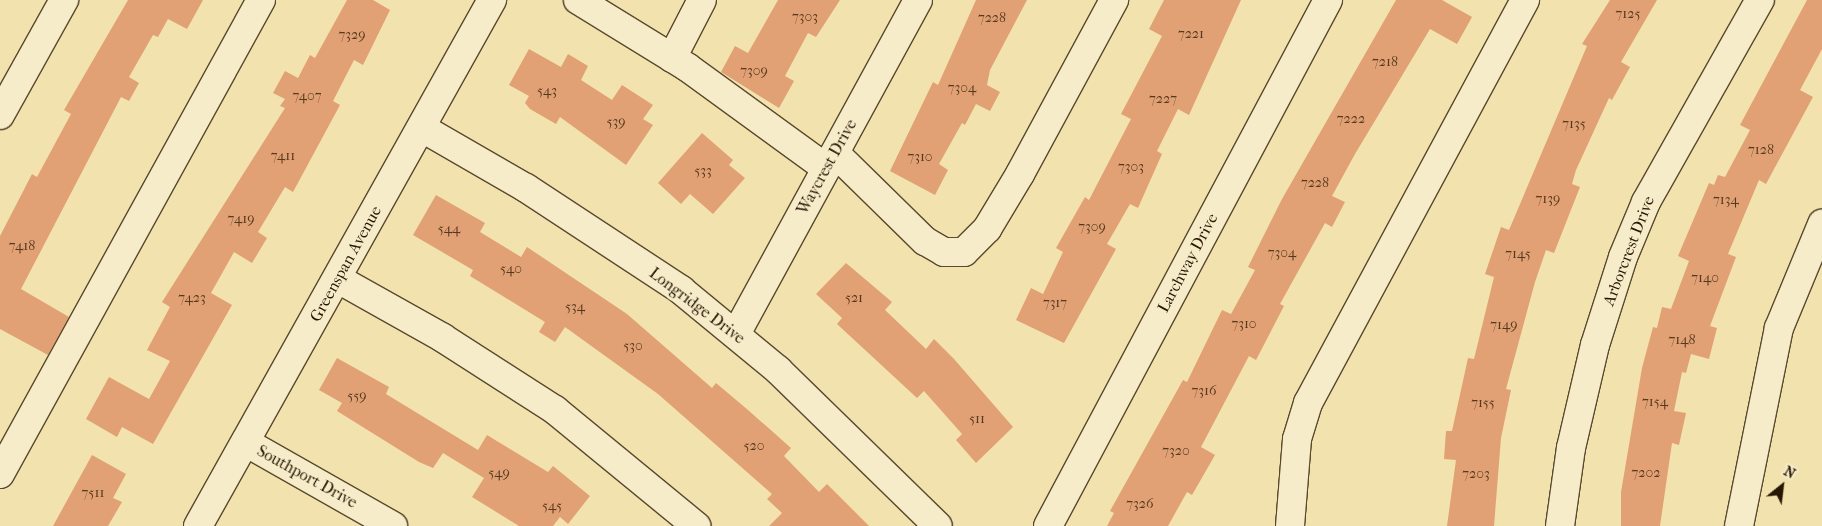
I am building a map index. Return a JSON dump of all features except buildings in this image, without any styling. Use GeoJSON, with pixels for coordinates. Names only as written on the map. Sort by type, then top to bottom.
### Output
{"type":"FeatureCollection","features":[{"type":"Feature","properties":{"kind":"street"},"geometry":{"type":"LineString","coordinates":[[0,115],[64,0]]}},
{"type":"Feature","properties":{"kind":"street"},"geometry":{"type":"LineString","coordinates":[[0,474],[261,0]]}},
{"type":"Feature","properties":{"kind":"street","name":"Greenspan Avenue"},"geometry":{"type":"LineString","coordinates":[[198,526],[247,443],[492,0]]}},
{"type":"Feature","properties":{"kind":"street"},"geometry":{"type":"LineString","coordinates":[[578,0],[831,160],[925,241],[944,252],[964,252],[986,229],[1020,174],[1114,0]]}},
{"type":"Feature","properties":{"kind":"street"},"geometry":{"type":"LineString","coordinates":[[672,58],[702,0]]}},
{"type":"Feature","properties":{"kind":"street","name":"Waycrest Drive"},"geometry":{"type":"LineString","coordinates":[[736,334],[918,0]]}},
{"type":"Feature","properties":{"kind":"street","name":"Larchway Drive"},"geometry":{"type":"LineString","coordinates":[[1048,526],[1328,0]]}},
{"type":"Feature","properties":{"kind":"street"},"geometry":{"type":"LineString","coordinates":[[1290,526],[1297,439],[1308,403],[1525,0]]}},
{"type":"Feature","properties":{"kind":"street","name":"Arborcrest Drive"},"geometry":{"type":"LineString","coordinates":[[1560,526],[1572,448],[1595,345],[1623,257],[1646,202],[1760,0]]}},
{"type":"Feature","properties":{"kind":"street","name":"Longridge Drive"},"geometry":{"type":"LineString","coordinates":[[422,128],[534,194],[681,290],[736,334],[887,472],[938,526]]}},
{"type":"Feature","properties":{"kind":"street"},"geometry":{"type":"LineString","coordinates":[[1739,526],[1779,328],[1822,224]]}},
{"type":"Feature","properties":{"kind":"street"},"geometry":{"type":"LineString","coordinates":[[338,279],[443,338],[555,410],[696,526]]}},
{"type":"Feature","properties":{"kind":"street","name":"Southport Drive"},"geometry":{"type":"LineString","coordinates":[[247,443],[393,526]]}}]}
